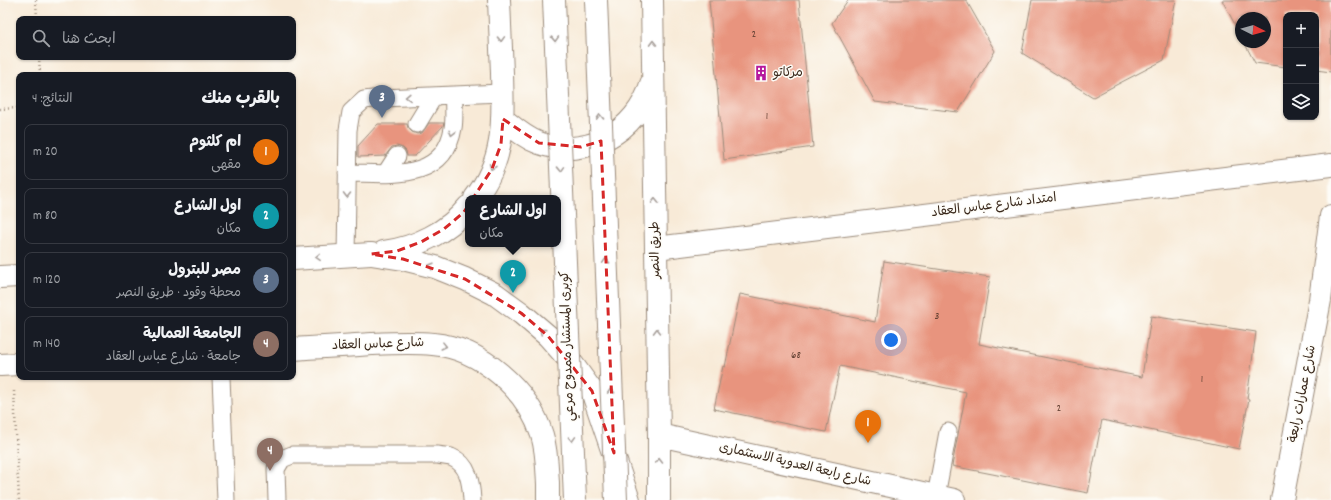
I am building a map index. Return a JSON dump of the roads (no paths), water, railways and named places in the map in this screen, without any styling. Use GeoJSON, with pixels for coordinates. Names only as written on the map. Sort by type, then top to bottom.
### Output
{"type":"FeatureCollection","features":[{"type":"Feature","properties":{"kind":"main road"},"geometry":{"type":"LineString","coordinates":[[478,195],[492,169],[500,144],[503,119],[500,0]]}},
{"type":"Feature","properties":{"kind":"main road","name":"كوبرى المستشار ممدوح مرعي"},"geometry":{"type":"LineString","coordinates":[[554,0],[575,500]]}},
{"type":"Feature","properties":{"kind":"main road"},"geometry":{"type":"LineString","coordinates":[[596,0],[616,500]]}},
{"type":"Feature","properties":{"kind":"main road","name":"طريق النصر"},"geometry":{"type":"LineString","coordinates":[[652,0],[659,500]]}},
{"type":"Feature","properties":{"kind":"main road"},"geometry":{"type":"LineString","coordinates":[[503,119],[520,133],[539,143],[560,147],[581,147],[602,141],[621,130],[636,115],[647,96],[653,76]]}},
{"type":"Feature","properties":{"kind":"main road","name":"امتداد شارع عباس العقاد"},"geometry":{"type":"LineString","coordinates":[[656,248],[1331,165]]}},
{"type":"Feature","properties":{"kind":"main road"},"geometry":{"type":"LineString","coordinates":[[296,259],[397,251],[421,242],[444,229],[465,211]]}},
{"type":"Feature","properties":{"kind":"main road","name":"شارع عمارات رابعة"},"geometry":{"type":"LineString","coordinates":[[1282,500],[1320,300],[1331,216]]}},
{"type":"Feature","properties":{"kind":"main road"},"geometry":{"type":"LineString","coordinates":[[371,254],[403,259],[435,267],[465,279],[500,298],[521,313],[548,336],[571,362],[592,391],[629,500]]}},
{"type":"Feature","properties":{"kind":"main road"},"geometry":{"type":"LineString","coordinates":[[0,277],[16,276]]}},
{"type":"Feature","properties":{"kind":"main road","name":"شارع عباس العقاد"},"geometry":{"type":"LineString","coordinates":[[296,349],[410,342],[435,344],[459,350],[481,360],[501,374],[514,388],[532,413],[542,435],[547,459],[548,492]]}},
{"type":"Feature","properties":{"kind":"main road","name":"شارع رابعة العدوية الاستثمارى"},"geometry":{"type":"LineString","coordinates":[[659,435],[945,498]]}},
{"type":"Feature","properties":{"kind":"lane"},"geometry":{"type":"LineString","coordinates":[[346,256],[348,130],[351,112],[364,100],[502,93]]}},
{"type":"Feature","properties":{"kind":"lane"},"geometry":{"type":"LineString","coordinates":[[347,173],[404,173],[418,170],[432,164],[442,154],[450,142],[453,128],[454,95]]}},
{"type":"Feature","properties":{"kind":"lane"},"geometry":{"type":"LineString","coordinates":[[417,124],[434,96]]}},
{"type":"Feature","properties":{"kind":"lane"},"geometry":{"type":"LineString","coordinates":[[386,173],[397,156]]}},
{"type":"Feature","properties":{"kind":"lane"},"geometry":{"type":"LineString","coordinates":[[221,380],[226,500]]}},
{"type":"Feature","properties":{"kind":"lane"},"geometry":{"type":"LineString","coordinates":[[945,498],[948,432]]}},
{"type":"Feature","properties":{"kind":"lane"},"geometry":{"type":"LineString","coordinates":[[277,500],[276,469],[282,459],[292,455],[438,455],[451,457],[462,465],[470,476],[472,500]]}},
{"type":"Feature","properties":{"kind":"place","name":"مركاتو"},"geometry":{"type":"Point","coordinates":[761,73]}},
{"type":"Feature","properties":{"kind":"place","name":"مصر للبترول"},"geometry":{"type":"Point","coordinates":[382,118]}},
{"type":"Feature","properties":{"kind":"place","name":"اول الشارع"},"geometry":{"type":"Point","coordinates":[513,293]}},
{"type":"Feature","properties":{"kind":"place","name":"ام كلثوم"},"geometry":{"type":"Point","coordinates":[868,443]}},
{"type":"Feature","properties":{"kind":"place","name":"الجامعة العمالية"},"geometry":{"type":"Point","coordinates":[270,471]}}]}
